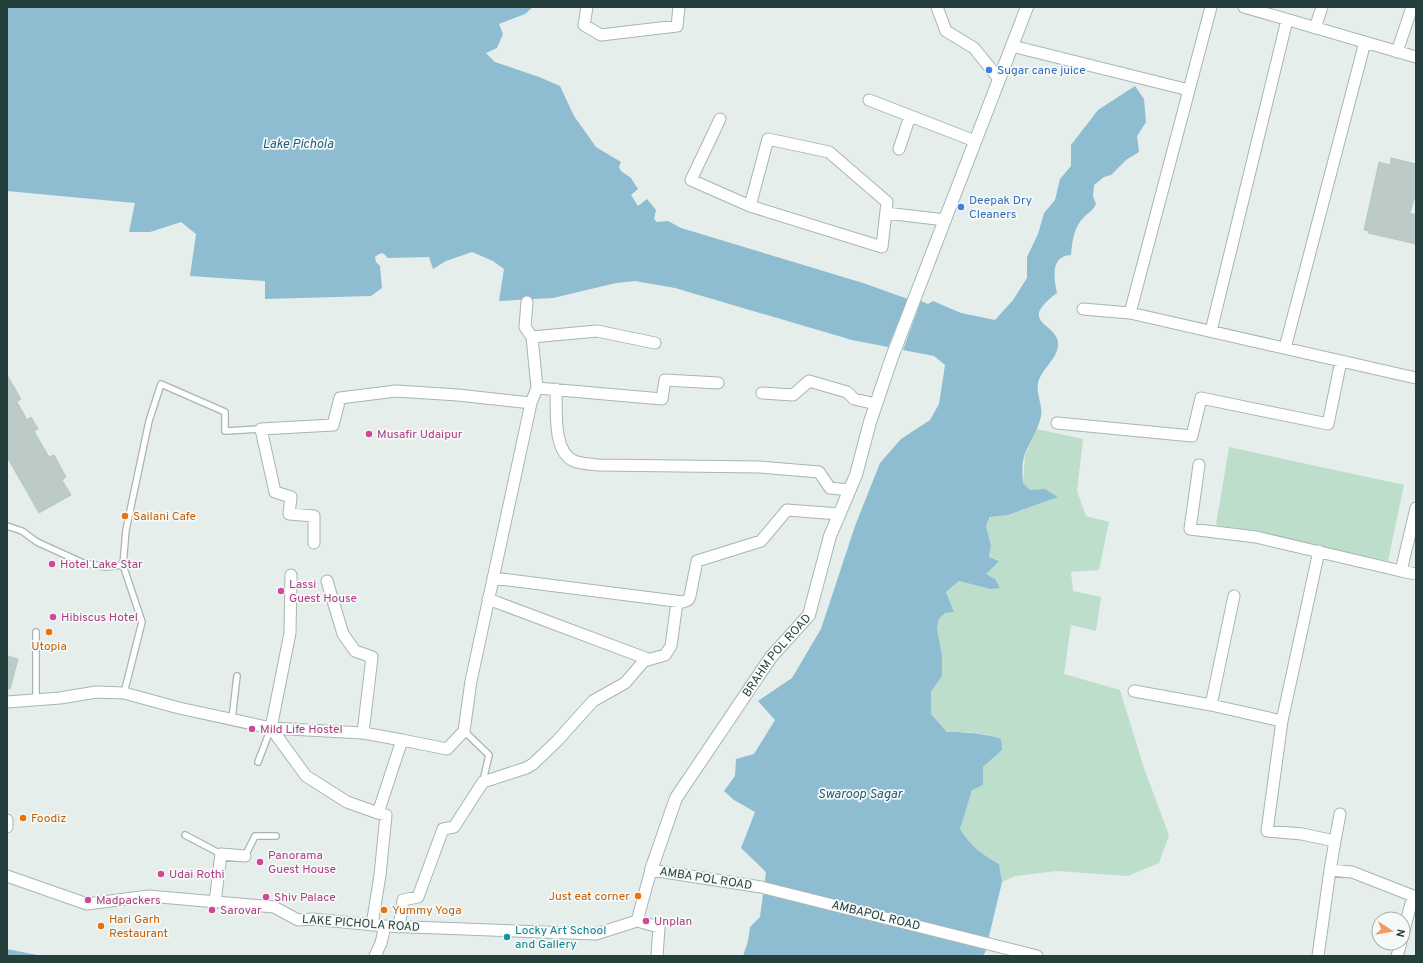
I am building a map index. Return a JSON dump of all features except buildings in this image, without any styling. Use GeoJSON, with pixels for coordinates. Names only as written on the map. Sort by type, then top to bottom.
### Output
{"type":"FeatureCollection","features":[{"type":"Feature","properties":{"kind":"street"},"geometry":{"type":"LineString","coordinates":[[586,7],[584,25],[601,35],[677,26],[679,7]]}},
{"type":"Feature","properties":{"kind":"street"},"geometry":{"type":"LineString","coordinates":[[937,7],[946,31],[974,48],[999,79]]}},
{"type":"Feature","properties":{"kind":"street","name":"BRAHM POL ROAD"},"geometry":{"type":"LineString","coordinates":[[651,870],[676,798],[771,657],[809,615],[830,536],[850,490],[892,357],[1027,7]]}},
{"type":"Feature","properties":{"kind":"street"},"geometry":{"type":"LineString","coordinates":[[1130,313],[1211,7]]}},
{"type":"Feature","properties":{"kind":"street"},"geometry":{"type":"LineString","coordinates":[[1244,7],[1416,58]]}},
{"type":"Feature","properties":{"kind":"street"},"geometry":{"type":"LineString","coordinates":[[1315,28],[1322,7]]}},
{"type":"Feature","properties":{"kind":"street"},"geometry":{"type":"LineString","coordinates":[[1397,52],[1412,7]]}},
{"type":"Feature","properties":{"kind":"street"},"geometry":{"type":"LineString","coordinates":[[1211,331],[1287,20]]}},
{"type":"Feature","properties":{"kind":"street"},"geometry":{"type":"LineString","coordinates":[[1285,348],[1365,42]]}},
{"type":"Feature","properties":{"kind":"street"},"geometry":{"type":"LineString","coordinates":[[1012,46],[1189,90]]}},
{"type":"Feature","properties":{"kind":"street"},"geometry":{"type":"LineString","coordinates":[[869,100],[975,141]]}},
{"type":"Feature","properties":{"kind":"street"},"geometry":{"type":"LineString","coordinates":[[899,149],[910,116]]}},
{"type":"Feature","properties":{"kind":"street"},"geometry":{"type":"LineString","coordinates":[[720,119],[691,180],[750,206],[882,247],[887,202],[829,152],[768,139],[750,206]]}},
{"type":"Feature","properties":{"kind":"street"},"geometry":{"type":"LineString","coordinates":[[886,213],[945,220]]}},
{"type":"Feature","properties":{"kind":"street"},"geometry":{"type":"LineString","coordinates":[[7,702],[60,698],[96,692],[124,693],[232,720],[271,728],[363,733],[447,749],[464,731],[471,680],[488,599],[531,403],[537,388],[532,337],[525,327],[527,302]]}},
{"type":"Feature","properties":{"kind":"street"},"geometry":{"type":"LineString","coordinates":[[1083,309],[1130,313],[1416,378]]}},
{"type":"Feature","properties":{"kind":"street"},"geometry":{"type":"LineString","coordinates":[[532,337],[597,331],[655,343]]}},
{"type":"Feature","properties":{"kind":"street"},"geometry":{"type":"LineString","coordinates":[[1058,423],[1192,436],[1201,398],[1328,424],[1341,361]]}},
{"type":"Feature","properties":{"kind":"street"},"geometry":{"type":"LineString","coordinates":[[537,388],[662,399],[665,380],[718,383]]}},
{"type":"Feature","properties":{"kind":"street"},"geometry":{"type":"LineString","coordinates":[[762,393],[794,395],[809,381],[847,392],[854,399],[876,404]]}},
{"type":"Feature","properties":{"kind":"street"},"geometry":{"type":"LineString","coordinates":[[556,389],[556,425],[562,451],[574,461],[598,465],[760,467],[819,472],[830,488],[850,490]]}},
{"type":"Feature","properties":{"kind":"street"},"geometry":{"type":"LineString","coordinates":[[314,543],[314,516],[289,514],[291,497],[275,492],[261,429],[333,424],[340,398],[396,391],[458,395],[531,403]]}},
{"type":"Feature","properties":{"kind":"street"},"geometry":{"type":"LineString","coordinates":[[1199,465],[1190,529],[1256,537],[1416,574]]}},
{"type":"Feature","properties":{"kind":"street"},"geometry":{"type":"LineString","coordinates":[[1402,571],[1416,508]]}},
{"type":"Feature","properties":{"kind":"street"},"geometry":{"type":"LineString","coordinates":[[493,578],[677,602],[688,600],[697,561],[761,541],[787,510],[839,514]]}},
{"type":"Feature","properties":{"kind":"street"},"geometry":{"type":"LineString","coordinates":[[1319,551],[1282,721],[1267,831],[1302,834],[1335,841]]}},
{"type":"Feature","properties":{"kind":"street"},"geometry":{"type":"LineString","coordinates":[[291,575],[290,633],[271,728],[306,776],[347,802],[386,815],[380,875],[372,925]]}},
{"type":"Feature","properties":{"kind":"street"},"geometry":{"type":"LineString","coordinates":[[327,581],[343,634],[355,651],[372,657],[363,733]]}},
{"type":"Feature","properties":{"kind":"street"},"geometry":{"type":"LineString","coordinates":[[1211,705],[1234,596]]}},
{"type":"Feature","properties":{"kind":"street"},"geometry":{"type":"LineString","coordinates":[[488,599],[648,659]]}},
{"type":"Feature","properties":{"kind":"street"},"geometry":{"type":"LineString","coordinates":[[399,927],[403,900],[418,897],[443,829],[454,827],[483,782],[526,768],[533,764],[557,741],[593,701],[625,683],[640,664],[648,659],[664,656],[671,646],[677,602]]}},
{"type":"Feature","properties":{"kind":"street"},"geometry":{"type":"LineString","coordinates":[[1134,691],[1211,705],[1282,721]]}},
{"type":"Feature","properties":{"kind":"street"},"geometry":{"type":"LineString","coordinates":[[378,812],[402,740]]}},
{"type":"Feature","properties":{"kind":"street"},"geometry":{"type":"LineString","coordinates":[[1318,956],[1330,870],[1340,814]]}},
{"type":"Feature","properties":{"kind":"street"},"geometry":{"type":"LineString","coordinates":[[7,820],[7,827]]}},
{"type":"Feature","properties":{"kind":"street"},"geometry":{"type":"LineString","coordinates":[[215,902],[221,854],[245,856]]}},
{"type":"Feature","properties":{"kind":"street"},"geometry":{"type":"LineString","coordinates":[[651,870],[637,921],[659,927],[657,956]]}},
{"type":"Feature","properties":{"kind":"street","name":"AMBA POL ROAD"},"geometry":{"type":"LineString","coordinates":[[651,870],[761,887]]}},
{"type":"Feature","properties":{"kind":"street"},"geometry":{"type":"LineString","coordinates":[[1330,870],[1352,872],[1414,896],[1410,911]]}},
{"type":"Feature","properties":{"kind":"street","name":"LAKE PICHOLA ROAD"},"geometry":{"type":"LineString","coordinates":[[7,876],[87,904],[149,896],[274,907],[298,920],[312,919],[399,927],[596,934],[637,921]]}},
{"type":"Feature","properties":{"kind":"street","name":"AMBAPOL ROAD"},"geometry":{"type":"LineString","coordinates":[[761,887],[991,943],[1037,956]]}},
{"type":"Feature","properties":{"kind":"street"},"geometry":{"type":"LineString","coordinates":[[375,956],[381,943],[385,926]]}},
{"type":"Feature","properties":{"kind":"lane"},"geometry":{"type":"LineString","coordinates":[[124,693],[142,622],[123,565],[126,530],[149,421],[161,384],[225,412],[225,431],[261,429]]}},
{"type":"Feature","properties":{"kind":"lane"},"geometry":{"type":"LineString","coordinates":[[7,526],[22,531],[36,542],[83,563],[106,567],[123,565]]}},
{"type":"Feature","properties":{"kind":"lane"},"geometry":{"type":"LineString","coordinates":[[36,632],[36,699]]}},
{"type":"Feature","properties":{"kind":"lane"},"geometry":{"type":"LineString","coordinates":[[232,720],[237,676]]}},
{"type":"Feature","properties":{"kind":"lane"},"geometry":{"type":"LineString","coordinates":[[258,762],[271,728]]}},
{"type":"Feature","properties":{"kind":"lane"},"geometry":{"type":"LineString","coordinates":[[464,731],[489,755],[483,782]]}},
{"type":"Feature","properties":{"kind":"lane"},"geometry":{"type":"LineString","coordinates":[[185,836],[221,854]]}},
{"type":"Feature","properties":{"kind":"lane"},"geometry":{"type":"LineString","coordinates":[[245,856],[256,836],[276,836]]}},
{"type":"Feature","properties":{"kind":"green space"},"geometry":{"type":"Polygon","coordinates":[[[1037,429],[1083,439],[1077,491],[1086,516],[1109,522],[1099,570],[1071,572],[1073,591],[1101,597],[1096,631],[1071,625],[1064,674],[1120,690],[1144,768],[1169,835],[1159,863],[1128,876],[1057,871],[1015,876],[1002,882],[999,864],[977,849],[960,829],[972,789],[983,785],[983,767],[1002,750],[988,735],[968,732],[947,732],[931,714],[931,692],[942,676],[942,656],[937,628],[939,619],[945,613],[954,612],[946,592],[959,581],[990,589],[1000,587],[986,574],[999,560],[989,558],[991,545],[986,526],[991,517],[1008,515],[1058,497],[1045,490],[1030,490],[1023,483],[1025,454],[1037,429]]]}},
{"type":"Feature","properties":{"kind":"green space"},"geometry":{"type":"Polygon","coordinates":[[[1229,447],[1404,485],[1388,561],[1216,525],[1229,447]]]}},
{"type":"Feature","properties":{"kind":"water","name":"Lake Pichola"},"geometry":{"type":"Polygon","coordinates":[[[7,7],[533,7],[525,14],[499,24],[503,34],[497,48],[486,53],[495,62],[560,86],[574,116],[596,147],[621,162],[619,167],[621,171],[631,178],[638,189],[631,195],[638,206],[647,199],[656,210],[654,219],[657,222],[668,221],[681,228],[863,283],[908,299],[888,347],[852,340],[675,288],[635,281],[616,283],[553,298],[499,301],[504,269],[493,261],[472,252],[446,261],[433,269],[429,257],[388,258],[383,253],[379,254],[375,257],[376,262],[380,266],[382,288],[371,296],[265,299],[265,281],[190,276],[196,234],[181,222],[150,232],[129,232],[135,203],[7,191],[7,7]]]}},
{"type":"Feature","properties":{"kind":"water","name":"Swaroop Sagar"},"geometry":{"type":"Polygon","coordinates":[[[1135,86],[1144,99],[1146,122],[1137,136],[1139,152],[1126,160],[1111,175],[1104,177],[1094,185],[1093,196],[1096,204],[1078,224],[1073,239],[1071,255],[1064,256],[1057,264],[1055,269],[1055,281],[1057,293],[1045,303],[1040,311],[1039,317],[1056,336],[1058,348],[1056,354],[1038,383],[1041,416],[1024,456],[1022,468],[1023,483],[1030,490],[1045,489],[1058,497],[1008,515],[990,517],[986,526],[991,545],[989,557],[999,561],[986,574],[995,579],[1000,588],[990,589],[959,581],[946,592],[954,612],[945,613],[939,619],[937,628],[942,656],[942,676],[931,692],[931,714],[947,732],[974,733],[1001,739],[1002,750],[983,767],[983,785],[972,790],[960,829],[977,849],[999,864],[1002,882],[985,953],[982,956],[743,956],[748,941],[750,927],[760,917],[766,872],[741,848],[755,812],[734,800],[724,791],[735,776],[736,759],[754,754],[775,720],[758,701],[792,678],[821,629],[855,526],[880,463],[901,439],[930,420],[939,404],[945,365],[934,356],[903,350],[921,301],[928,304],[933,301],[961,313],[995,320],[1013,300],[1027,278],[1027,257],[1038,234],[1044,213],[1055,200],[1060,179],[1071,166],[1071,145],[1098,110],[1135,86]]]}},
{"type":"Feature","properties":{"kind":"water"},"geometry":{"type":"Polygon","coordinates":[[[7,949],[42,956],[7,956],[7,949]]]}},
{"type":"Feature","properties":{"kind":"place","name":"Sugar cane juice"},"geometry":{"type":"Point","coordinates":[989,70]}},
{"type":"Feature","properties":{"kind":"place","name":"Deepak Dry Cleaners"},"geometry":{"type":"Point","coordinates":[961,207]}},
{"type":"Feature","properties":{"kind":"place","name":"Musafir Udaipur"},"geometry":{"type":"Point","coordinates":[369,434]}},
{"type":"Feature","properties":{"kind":"place","name":"Sailani Cafe"},"geometry":{"type":"Point","coordinates":[125,516]}},
{"type":"Feature","properties":{"kind":"place","name":"Hotel Lake Star"},"geometry":{"type":"Point","coordinates":[52,564]}},
{"type":"Feature","properties":{"kind":"place","name":"Lassi Guest House"},"geometry":{"type":"Point","coordinates":[281,591]}},
{"type":"Feature","properties":{"kind":"place","name":"Hibiscus Hotel"},"geometry":{"type":"Point","coordinates":[53,617]}},
{"type":"Feature","properties":{"kind":"place","name":"Utopia"},"geometry":{"type":"Point","coordinates":[49,632]}},
{"type":"Feature","properties":{"kind":"place","name":"Mild Life Hostel"},"geometry":{"type":"Point","coordinates":[252,729]}},
{"type":"Feature","properties":{"kind":"place","name":"Foodiz"},"geometry":{"type":"Point","coordinates":[23,818]}},
{"type":"Feature","properties":{"kind":"place","name":"Panorama Guest House"},"geometry":{"type":"Point","coordinates":[260,862]}},
{"type":"Feature","properties":{"kind":"place","name":"Udai Rothi"},"geometry":{"type":"Point","coordinates":[161,874]}},
{"type":"Feature","properties":{"kind":"place","name":"Just eat corner"},"geometry":{"type":"Point","coordinates":[638,896]}},
{"type":"Feature","properties":{"kind":"place","name":"Shiv Palace"},"geometry":{"type":"Point","coordinates":[266,897]}},
{"type":"Feature","properties":{"kind":"place","name":"Madpackers"},"geometry":{"type":"Point","coordinates":[88,900]}},
{"type":"Feature","properties":{"kind":"place","name":"Sarovar"},"geometry":{"type":"Point","coordinates":[212,910]}},
{"type":"Feature","properties":{"kind":"place","name":"Yummy Yoga"},"geometry":{"type":"Point","coordinates":[384,910]}},
{"type":"Feature","properties":{"kind":"place","name":"Unplan"},"geometry":{"type":"Point","coordinates":[646,921]}},
{"type":"Feature","properties":{"kind":"place","name":"Hari Garh Restaurant"},"geometry":{"type":"Point","coordinates":[101,926]}},
{"type":"Feature","properties":{"kind":"place","name":"Locky Art School and Gallery"},"geometry":{"type":"Point","coordinates":[507,937]}}]}
